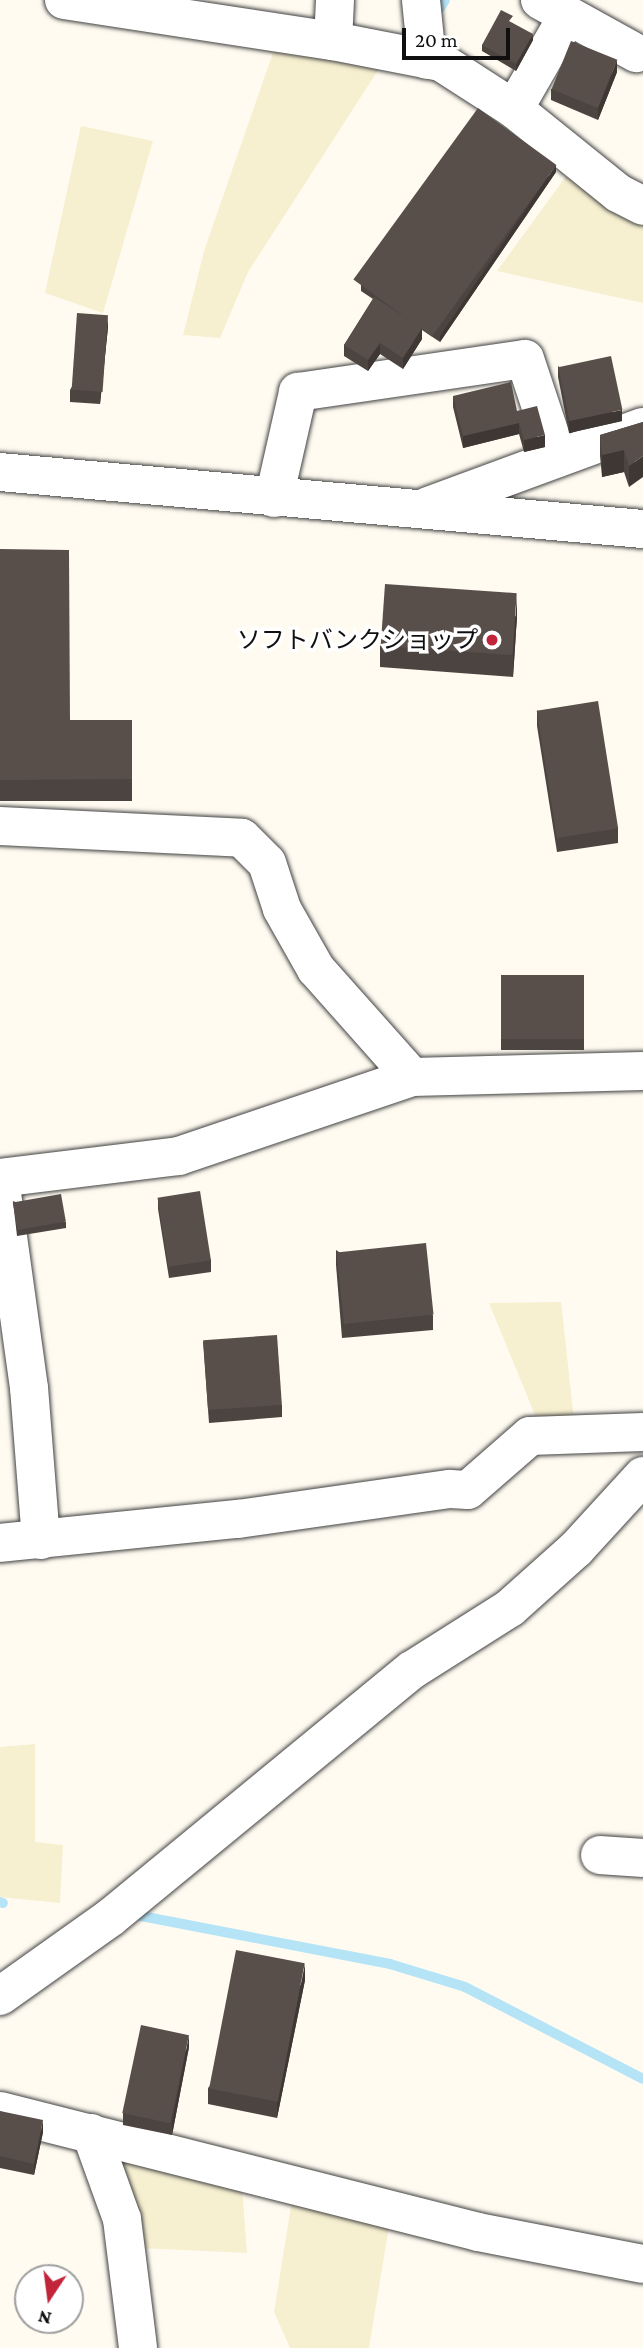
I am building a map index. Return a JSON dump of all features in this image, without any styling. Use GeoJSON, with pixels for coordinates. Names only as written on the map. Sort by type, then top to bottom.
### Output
{"type":"FeatureCollection","features":[{"type":"Feature","properties":{"kind":"street"},"geometry":{"type":"LineString","coordinates":[[64,0],[334,21],[427,48],[441,62],[519,99],[561,150],[618,193],[643,206]]}},
{"type":"Feature","properties":{"kind":"street"},"geometry":{"type":"LineString","coordinates":[[421,0],[419,16],[427,48]]}},
{"type":"Feature","properties":{"kind":"street"},"geometry":{"type":"LineString","coordinates":[[519,99],[554,8],[636,53]]}},
{"type":"Feature","properties":{"kind":"street"},"geometry":{"type":"LineString","coordinates":[[274,498],[298,392],[525,359],[558,458]]}},
{"type":"Feature","properties":{"kind":"street"},"geometry":{"type":"LineString","coordinates":[[418,510],[643,426]]}},
{"type":"Feature","properties":{"kind":"street"},"geometry":{"type":"LineString","coordinates":[[0,472],[643,529]]}},
{"type":"Feature","properties":{"kind":"street"},"geometry":{"type":"LineString","coordinates":[[0,826],[242,838],[267,863],[282,909],[316,969],[412,1077]]}},
{"type":"Feature","properties":{"kind":"street"},"geometry":{"type":"LineString","coordinates":[[41,1540],[29,1388],[1,1178],[179,1156],[412,1077],[643,1071]]}},
{"type":"Feature","properties":{"kind":"street"},"geometry":{"type":"LineString","coordinates":[[0,1543],[450,1489],[468,1490],[530,1436],[643,1432]]}},
{"type":"Feature","properties":{"kind":"street"},"geometry":{"type":"LineString","coordinates":[[0,1996],[111,1917],[412,1671],[510,1608],[576,1549],[643,1476]]}},
{"type":"Feature","properties":{"kind":"street"},"geometry":{"type":"LineString","coordinates":[[600,1855],[643,1858]]}},
{"type":"Feature","properties":{"kind":"street"},"geometry":{"type":"LineString","coordinates":[[0,2111],[478,2232],[643,2264]]}},
{"type":"Feature","properties":{"kind":"street"},"geometry":{"type":"LineString","coordinates":[[91,2133],[122,2219],[138,2348]]}},
{"type":"Feature","properties":{"kind":"shaded area"},"geometry":{"type":"Polygon","coordinates":[[[275,47],[382,64],[248,272],[220,338],[183,335],[204,251],[275,47]]]}},
{"type":"Feature","properties":{"kind":"shaded area"},"geometry":{"type":"Polygon","coordinates":[[[81,126],[153,141],[103,313],[45,293],[81,126]]]}},
{"type":"Feature","properties":{"kind":"shaded area"},"geometry":{"type":"Polygon","coordinates":[[[569,172],[643,221],[643,303],[497,271],[569,172]]]}},
{"type":"Feature","properties":{"kind":"shaded area"},"geometry":{"type":"Polygon","coordinates":[[[561,1302],[574,1420],[537,1420],[489,1303],[561,1302]]]}},
{"type":"Feature","properties":{"kind":"shaded area"},"geometry":{"type":"Polygon","coordinates":[[[35,1744],[35,1842],[63,1845],[60,1903],[0,1897],[0,1747],[35,1744]]]}},
{"type":"Feature","properties":{"kind":"shaded area"},"geometry":{"type":"Polygon","coordinates":[[[107,2148],[242,2188],[247,2253],[139,2248],[107,2148]]]}},
{"type":"Feature","properties":{"kind":"shaded area"},"geometry":{"type":"Polygon","coordinates":[[[292,2200],[389,2226],[369,2348],[290,2348],[274,2312],[292,2200]]]}},
{"type":"Feature","properties":{"kind":"building"},"geometry":{"type":"Polygon","coordinates":[[[501,10],[513,16],[509,21],[533,34],[516,64],[482,45],[501,10]]]}},
{"type":"Feature","properties":{"kind":"building"},"geometry":{"type":"Polygon","coordinates":[[[571,41],[617,60],[598,108],[552,89],[571,41]]]}},
{"type":"Feature","properties":{"kind":"building"},"geometry":{"type":"Polygon","coordinates":[[[478,108],[556,165],[432,337],[353,280],[478,108]]]}},
{"type":"Feature","properties":{"kind":"building"},"geometry":{"type":"Polygon","coordinates":[[[374,297],[422,328],[403,358],[380,343],[368,360],[344,345],[374,297]]]}},
{"type":"Feature","properties":{"kind":"building"},"geometry":{"type":"Polygon","coordinates":[[[77,313],[108,315],[103,392],[72,390],[77,313]]]}},
{"type":"Feature","properties":{"kind":"building"},"geometry":{"type":"Polygon","coordinates":[[[611,356],[622,410],[570,421],[558,367],[611,356]]]}},
{"type":"Feature","properties":{"kind":"building"},"geometry":{"type":"Polygon","coordinates":[[[511,382],[517,411],[537,406],[545,435],[524,440],[519,423],[463,436],[453,396],[511,382]]]}},
{"type":"Feature","properties":{"kind":"building"},"geometry":{"type":"Polygon","coordinates":[[[643,422],[643,456],[629,466],[624,450],[602,455],[600,435],[643,422]]]}},
{"type":"Feature","properties":{"kind":"building"},"geometry":{"type":"Polygon","coordinates":[[[0,549],[69,550],[70,720],[132,720],[132,779],[0,780],[0,549]]]}},
{"type":"Feature","properties":{"kind":"building"},"geometry":{"type":"Polygon","coordinates":[[[385,584],[517,593],[512,655],[381,646],[385,584]]]}},
{"type":"Feature","properties":{"kind":"building"},"geometry":{"type":"Polygon","coordinates":[[[598,701],[618,828],[557,838],[537,711],[598,701]]]}},
{"type":"Feature","properties":{"kind":"building"},"geometry":{"type":"Polygon","coordinates":[[[501,975],[584,975],[584,1039],[501,1039],[501,975]]]}},
{"type":"Feature","properties":{"kind":"building"},"geometry":{"type":"Polygon","coordinates":[[[200,1191],[211,1260],[168,1267],[158,1198],[200,1191]]]}},
{"type":"Feature","properties":{"kind":"building"},"geometry":{"type":"Polygon","coordinates":[[[61,1194],[66,1222],[18,1230],[13,1203],[61,1194]]]}},
{"type":"Feature","properties":{"kind":"building"},"geometry":{"type":"Polygon","coordinates":[[[426,1243],[434,1315],[344,1324],[336,1252],[426,1243]]]}},
{"type":"Feature","properties":{"kind":"building"},"geometry":{"type":"Polygon","coordinates":[[[277,1335],[282,1405],[208,1410],[203,1340],[277,1335]]]}},
{"type":"Feature","properties":{"kind":"building"},"geometry":{"type":"Polygon","coordinates":[[[236,1950],[305,1963],[278,2102],[209,2088],[236,1950]]]}},
{"type":"Feature","properties":{"kind":"building"},"geometry":{"type":"Polygon","coordinates":[[[141,2025],[189,2035],[170,2123],[122,2113],[141,2025]]]}},
{"type":"Feature","properties":{"kind":"building"},"geometry":{"type":"Polygon","coordinates":[[[0,2111],[43,2120],[34,2164],[0,2156],[0,2111]]]}},
{"type":"Feature","properties":{"kind":"waterway"},"geometry":{"type":"LineString","coordinates":[[440,8],[445,0]]}},
{"type":"Feature","properties":{"kind":"waterway"},"geometry":{"type":"LineString","coordinates":[[136,1915],[390,1964],[465,1987],[643,2079]]}},
{"type":"Feature","properties":{"kind":"place","name":"ソフトバンクショップ"},"geometry":{"type":"Point","coordinates":[492,640]}}]}
